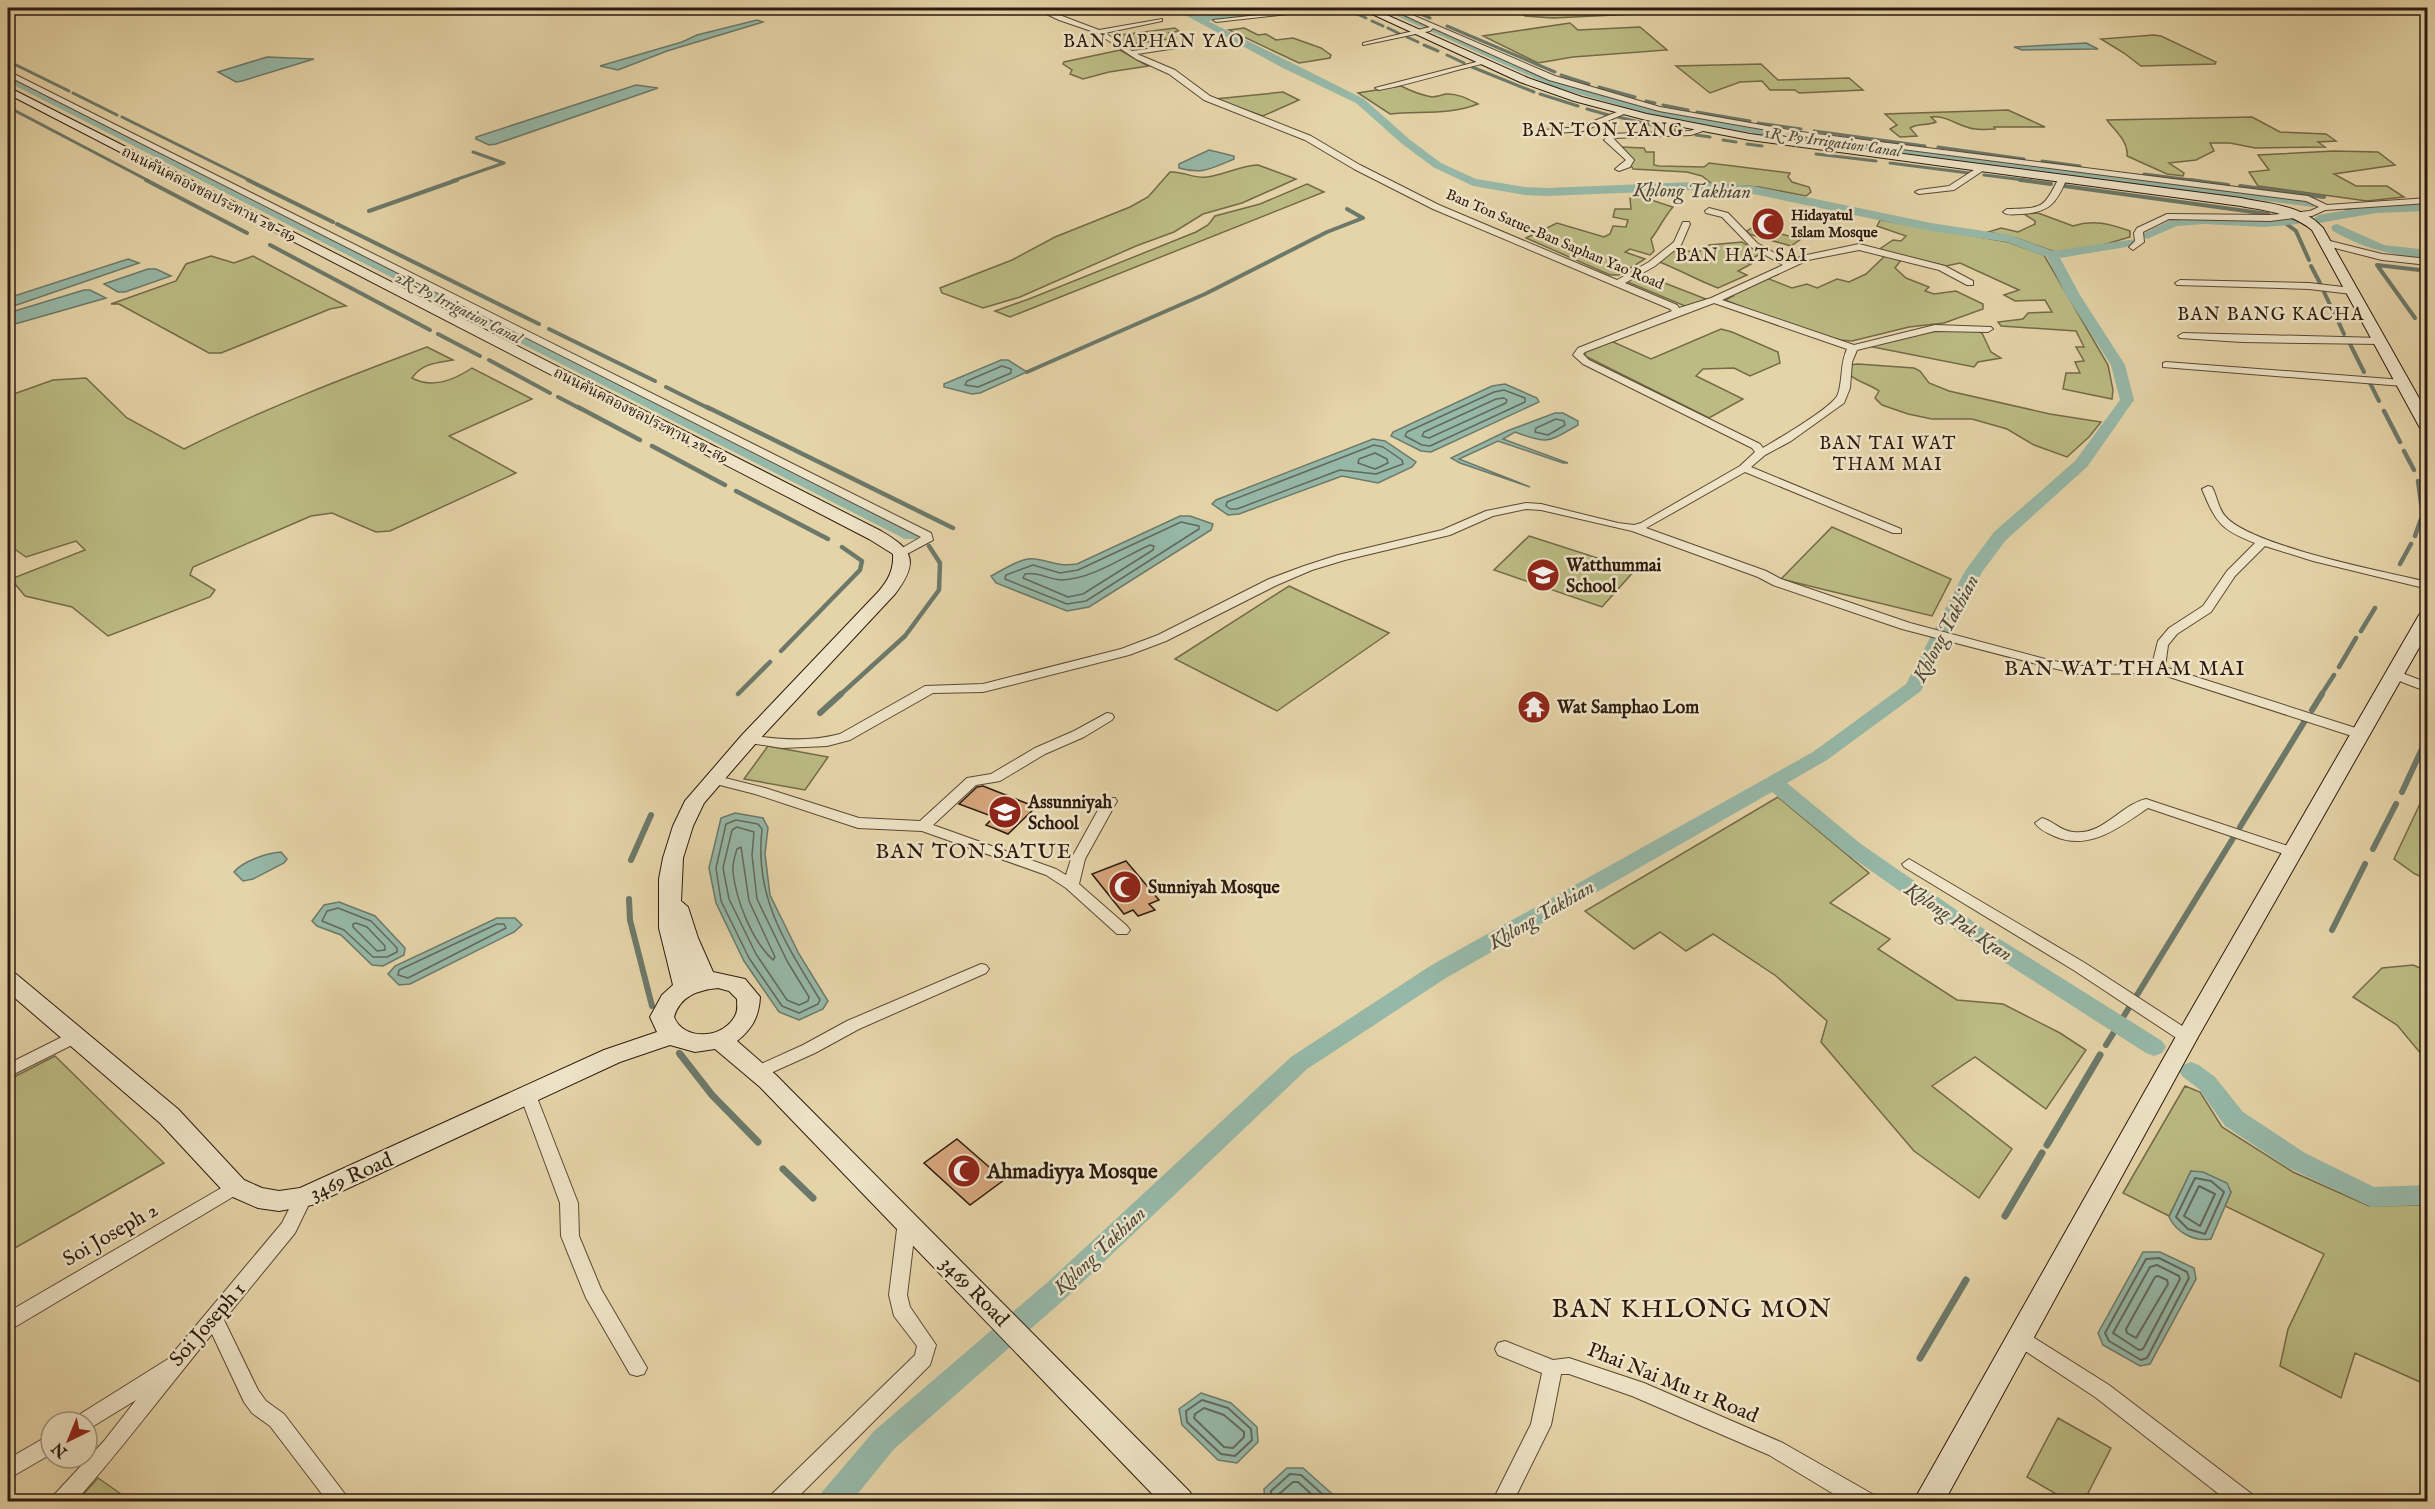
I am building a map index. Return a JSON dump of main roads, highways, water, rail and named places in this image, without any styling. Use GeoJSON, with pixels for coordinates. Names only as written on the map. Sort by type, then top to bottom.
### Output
{"type":"FeatureCollection","features":[{"type":"Feature","properties":{"kind":"water"},"geometry":{"type":"Polygon","coordinates":[[[757,20],[763,22],[667,51],[618,70],[600,66],[682,42],[697,35],[757,20]]]}},
{"type":"Feature","properties":{"kind":"water"},"geometry":{"type":"Polygon","coordinates":[[[2086,43],[2098,49],[2022,50],[2014,47],[2086,43]]]}},
{"type":"Feature","properties":{"kind":"water"},"geometry":{"type":"Polygon","coordinates":[[[267,57],[314,59],[236,82],[218,72],[267,57]]]}},
{"type":"Feature","properties":{"kind":"water"},"geometry":{"type":"Polygon","coordinates":[[[636,85],[658,88],[496,144],[489,145],[476,139],[476,137],[636,85]]]}},
{"type":"Feature","properties":{"kind":"water"},"geometry":{"type":"Polygon","coordinates":[[[1209,150],[1234,156],[1234,159],[1201,171],[1179,168],[1179,164],[1209,150]]]}},
{"type":"Feature","properties":{"kind":"water"},"geometry":{"type":"Polygon","coordinates":[[[128,259],[139,263],[8,308],[8,298],[128,259]]]}},
{"type":"Feature","properties":{"kind":"water"},"geometry":{"type":"Polygon","coordinates":[[[148,269],[156,269],[171,276],[125,292],[118,292],[104,284],[148,269]]]}},
{"type":"Feature","properties":{"kind":"water"},"geometry":{"type":"Polygon","coordinates":[[[90,290],[106,298],[8,326],[8,313],[90,290]]]}},
{"type":"Feature","properties":{"kind":"water"},"geometry":{"type":"Polygon","coordinates":[[[1001,360],[1008,360],[1027,372],[980,393],[972,394],[944,387],[944,384],[1001,360]]]}},
{"type":"Feature","properties":{"kind":"water"},"geometry":{"type":"Polygon","coordinates":[[[1505,384],[1537,398],[1539,402],[1431,452],[1421,451],[1391,436],[1393,432],[1492,386],[1505,384]]]}},
{"type":"Feature","properties":{"kind":"water"},"geometry":{"type":"Polygon","coordinates":[[[1555,413],[1563,413],[1578,421],[1578,425],[1548,440],[1535,439],[1515,432],[1503,439],[1568,463],[1498,441],[1459,459],[1530,487],[1451,458],[1507,431],[1555,413]]]}},
{"type":"Feature","properties":{"kind":"water"},"geometry":{"type":"Polygon","coordinates":[[[1373,439],[1385,441],[1416,462],[1412,467],[1378,483],[1342,476],[1239,514],[1228,515],[1212,504],[1216,500],[1373,439]]]}},
{"type":"Feature","properties":{"kind":"water"},"geometry":{"type":"Polygon","coordinates":[[[1180,516],[1190,516],[1213,524],[1211,530],[1089,607],[1067,611],[996,583],[991,576],[1012,564],[1030,559],[1059,564],[1077,564],[1180,516]]]}},
{"type":"Feature","properties":{"kind":"water"},"geometry":{"type":"Polygon","coordinates":[[[735,813],[763,818],[768,828],[765,854],[770,895],[799,954],[828,1001],[823,1009],[799,1020],[779,1012],[744,961],[716,903],[709,868],[721,818],[735,813]]]}},
{"type":"Feature","properties":{"kind":"water"},"geometry":{"type":"Polygon","coordinates":[[[281,852],[287,859],[284,863],[253,879],[243,881],[234,872],[243,864],[256,858],[281,852]]]}},
{"type":"Feature","properties":{"kind":"water"},"geometry":{"type":"Polygon","coordinates":[[[339,902],[375,916],[405,948],[404,955],[383,966],[372,965],[341,935],[317,926],[312,921],[324,905],[339,902]]]}},
{"type":"Feature","properties":{"kind":"water"},"geometry":{"type":"Polygon","coordinates":[[[497,918],[515,918],[522,925],[514,932],[410,984],[399,985],[388,974],[395,966],[497,918]]]}},
{"type":"Feature","properties":{"kind":"water"},"geometry":{"type":"Polygon","coordinates":[[[2191,1171],[2203,1172],[2227,1183],[2231,1192],[2211,1239],[2198,1239],[2186,1235],[2169,1217],[2191,1171]]]}},
{"type":"Feature","properties":{"kind":"water"},"geometry":{"type":"Polygon","coordinates":[[[2143,1252],[2160,1252],[2194,1268],[2196,1279],[2150,1364],[2140,1366],[2103,1345],[2098,1333],[2143,1252]]]}},
{"type":"Feature","properties":{"kind":"water"},"geometry":{"type":"Polygon","coordinates":[[[1201,1393],[1231,1403],[1257,1427],[1258,1442],[1237,1463],[1218,1460],[1182,1425],[1179,1409],[1201,1393]]]}},
{"type":"Feature","properties":{"kind":"water"},"geometry":{"type":"Polygon","coordinates":[[[1287,1468],[1303,1468],[1340,1501],[1265,1501],[1264,1489],[1287,1468]]]}},
{"type":"Feature","properties":{"kind":"waterway","name":"Khlong Takhian"},"geometry":{"type":"LineString","coordinates":[[1177,8],[1198,19]]}},
{"type":"Feature","properties":{"kind":"waterway"},"geometry":{"type":"LineString","coordinates":[[1198,19],[1304,8]]}},
{"type":"Feature","properties":{"kind":"waterway","name":"1R-P9 Irrigation Canal"},"geometry":{"type":"LineString","coordinates":[[1384,8],[1556,84],[1648,111],[1768,133],[2313,203]]}},
{"type":"Feature","properties":{"kind":"waterway"},"geometry":{"type":"LineString","coordinates":[[1407,8],[1430,18]]}},
{"type":"Feature","properties":{"kind":"waterway"},"geometry":{"type":"LineString","coordinates":[[1346,9],[1366,18]]}},
{"type":"Feature","properties":{"kind":"waterway","name":"Khlong Takhian"},"geometry":{"type":"LineString","coordinates":[[1198,19],[1360,101],[1405,141],[1437,165],[1473,182],[1525,191],[1547,192],[1694,186],[1753,190],[1931,227],[2010,239],[2052,255]]}},
{"type":"Feature","properties":{"kind":"waterway"},"geometry":{"type":"LineString","coordinates":[[1372,21],[1383,26]]}},
{"type":"Feature","properties":{"kind":"waterway"},"geometry":{"type":"LineString","coordinates":[[1447,26],[1555,72]]}},
{"type":"Feature","properties":{"kind":"waterway"},"geometry":{"type":"LineString","coordinates":[[1388,28],[1400,34]]}},
{"type":"Feature","properties":{"kind":"waterway"},"geometry":{"type":"LineString","coordinates":[[1407,37],[1418,42]]}},
{"type":"Feature","properties":{"kind":"waterway"},"geometry":{"type":"LineString","coordinates":[[1424,45],[1438,51]]}},
{"type":"Feature","properties":{"kind":"waterway"},"geometry":{"type":"LineString","coordinates":[[1447,55],[1464,63]]}},
{"type":"Feature","properties":{"kind":"waterway"},"geometry":{"type":"LineString","coordinates":[[8,61],[69,91]]}},
{"type":"Feature","properties":{"kind":"waterway"},"geometry":{"type":"LineString","coordinates":[[1472,67],[1534,92]]}},
{"type":"Feature","properties":{"kind":"waterway"},"geometry":{"type":"LineString","coordinates":[[1561,75],[1589,84]]}},
{"type":"Feature","properties":{"kind":"waterway","name":"2R-P9 Irrigation Canal"},"geometry":{"type":"LineString","coordinates":[[8,78],[911,535]]}},
{"type":"Feature","properties":{"kind":"waterway"},"geometry":{"type":"LineString","coordinates":[[1599,87],[1635,97]]}},
{"type":"Feature","properties":{"kind":"waterway"},"geometry":{"type":"LineString","coordinates":[[73,93],[117,115]]}},
{"type":"Feature","properties":{"kind":"waterway"},"geometry":{"type":"LineString","coordinates":[[1540,94],[1578,106]]}},
{"type":"Feature","properties":{"kind":"waterway"},"geometry":{"type":"LineString","coordinates":[[1646,101],[1655,103]]}},
{"type":"Feature","properties":{"kind":"waterway"},"geometry":{"type":"LineString","coordinates":[[1663,105],[1688,110]]}},
{"type":"Feature","properties":{"kind":"waterway"},"geometry":{"type":"LineString","coordinates":[[8,107],[149,181]]}},
{"type":"Feature","properties":{"kind":"waterway"},"geometry":{"type":"LineString","coordinates":[[1587,109],[1612,116]]}},
{"type":"Feature","properties":{"kind":"waterway"},"geometry":{"type":"LineString","coordinates":[[1697,112],[1750,121]]}},
{"type":"Feature","properties":{"kind":"waterway"},"geometry":{"type":"LineString","coordinates":[[122,117],[251,181]]}},
{"type":"Feature","properties":{"kind":"waterway"},"geometry":{"type":"LineString","coordinates":[[1618,117],[1678,131]]}},
{"type":"Feature","properties":{"kind":"waterway"},"geometry":{"type":"LineString","coordinates":[[1758,123],[1801,129]]}},
{"type":"Feature","properties":{"kind":"waterway"},"geometry":{"type":"LineString","coordinates":[[1814,131],[1925,146]]}},
{"type":"Feature","properties":{"kind":"waterway"},"geometry":{"type":"LineString","coordinates":[[1696,135],[1710,137]]}},
{"type":"Feature","properties":{"kind":"waterway"},"geometry":{"type":"LineString","coordinates":[[1723,140],[1736,142]]}},
{"type":"Feature","properties":{"kind":"waterway"},"geometry":{"type":"LineString","coordinates":[[1747,144],[1762,146]]}},
{"type":"Feature","properties":{"kind":"waterway"},"geometry":{"type":"LineString","coordinates":[[1938,147],[2024,159]]}},
{"type":"Feature","properties":{"kind":"waterway"},"geometry":{"type":"LineString","coordinates":[[452,181],[504,163],[473,152]]}},
{"type":"Feature","properties":{"kind":"waterway"},"geometry":{"type":"LineString","coordinates":[[1816,154],[1876,161]]}},
{"type":"Feature","properties":{"kind":"waterway"},"geometry":{"type":"LineString","coordinates":[[2042,161],[2080,166]]}},
{"type":"Feature","properties":{"kind":"waterway"},"geometry":{"type":"LineString","coordinates":[[1890,163],[1969,173]]}},
{"type":"Feature","properties":{"kind":"waterway"},"geometry":{"type":"LineString","coordinates":[[2144,174],[2200,181]]}},
{"type":"Feature","properties":{"kind":"waterway"},"geometry":{"type":"LineString","coordinates":[[1984,175],[2032,181]]}},
{"type":"Feature","properties":{"kind":"waterway"},"geometry":{"type":"LineString","coordinates":[[146,180],[247,233]]}},
{"type":"Feature","properties":{"kind":"waterway"},"geometry":{"type":"LineString","coordinates":[[248,180],[333,222]]}},
{"type":"Feature","properties":{"kind":"waterway"},"geometry":{"type":"LineString","coordinates":[[369,211],[457,180]]}},
{"type":"Feature","properties":{"kind":"waterway"},"geometry":{"type":"LineString","coordinates":[[2020,180],[2051,184]]}},
{"type":"Feature","properties":{"kind":"waterway"},"geometry":{"type":"LineString","coordinates":[[2189,180],[2228,185]]}},
{"type":"Feature","properties":{"kind":"waterway"},"geometry":{"type":"LineString","coordinates":[[2064,186],[2268,214]]}},
{"type":"Feature","properties":{"kind":"waterway"},"geometry":{"type":"LineString","coordinates":[[2240,186],[2324,197]]}},
{"type":"Feature","properties":{"kind":"waterway"},"geometry":{"type":"LineString","coordinates":[[2319,219],[2376,209],[2428,207]]}},
{"type":"Feature","properties":{"kind":"waterway"},"geometry":{"type":"LineString","coordinates":[[2346,208],[2360,211]]}},
{"type":"Feature","properties":{"kind":"waterway"},"geometry":{"type":"LineString","coordinates":[[1027,372],[1205,294],[1327,232],[1363,218],[1347,209]]}},
{"type":"Feature","properties":{"kind":"waterway"},"geometry":{"type":"LineString","coordinates":[[2280,219],[2296,231],[2309,260]]}},
{"type":"Feature","properties":{"kind":"waterway"},"geometry":{"type":"LineString","coordinates":[[2147,235],[2175,223],[2204,220],[2265,223],[2298,220]]}},
{"type":"Feature","properties":{"kind":"waterway"},"geometry":{"type":"LineString","coordinates":[[337,224],[539,324]]}},
{"type":"Feature","properties":{"kind":"waterway","name":"1R-P9 Irrigation Canal"},"geometry":{"type":"LineString","coordinates":[[2337,228],[2359,240],[2380,247],[2428,254]]}},
{"type":"Feature","properties":{"kind":"waterway"},"geometry":{"type":"LineString","coordinates":[[2052,255],[2132,242]]}},
{"type":"Feature","properties":{"kind":"waterway"},"geometry":{"type":"LineString","coordinates":[[270,245],[430,330]]}},
{"type":"Feature","properties":{"kind":"waterway","name":"Khlong Takhian"},"geometry":{"type":"LineString","coordinates":[[1773,782],[1820,756],[1914,687],[1974,571],[2000,536],[2081,464],[2127,400],[2118,365],[2073,295],[2052,255]]}},
{"type":"Feature","properties":{"kind":"waterway"},"geometry":{"type":"LineString","coordinates":[[2415,318],[2377,265],[2428,271]]}},
{"type":"Feature","properties":{"kind":"waterway"},"geometry":{"type":"LineString","coordinates":[[2311,266],[2320,283]]}},
{"type":"Feature","properties":{"kind":"waterway"},"geometry":{"type":"LineString","coordinates":[[2324,292],[2334,313]]}},
{"type":"Feature","properties":{"kind":"waterway"},"geometry":{"type":"LineString","coordinates":[[2338,321],[2344,334]]}},
{"type":"Feature","properties":{"kind":"waterway"},"geometry":{"type":"LineString","coordinates":[[549,329],[655,381]]}},
{"type":"Feature","properties":{"kind":"waterway"},"geometry":{"type":"LineString","coordinates":[[2422,329],[2428,340]]}},
{"type":"Feature","properties":{"kind":"waterway"},"geometry":{"type":"LineString","coordinates":[[438,334],[480,356]]}},
{"type":"Feature","properties":{"kind":"waterway"},"geometry":{"type":"LineString","coordinates":[[2349,342],[2364,372]]}},
{"type":"Feature","properties":{"kind":"waterway"},"geometry":{"type":"LineString","coordinates":[[489,360],[550,393]]}},
{"type":"Feature","properties":{"kind":"waterway"},"geometry":{"type":"LineString","coordinates":[[2369,381],[2379,401]]}},
{"type":"Feature","properties":{"kind":"waterway"},"geometry":{"type":"LineString","coordinates":[[666,387],[710,409]]}},
{"type":"Feature","properties":{"kind":"waterway"},"geometry":{"type":"LineString","coordinates":[[558,397],[581,409]]}},
{"type":"Feature","properties":{"kind":"waterway"},"geometry":{"type":"LineString","coordinates":[[578,407],[640,440]]}},
{"type":"Feature","properties":{"kind":"waterway"},"geometry":{"type":"LineString","coordinates":[[707,407],[953,528]]}},
{"type":"Feature","properties":{"kind":"waterway"},"geometry":{"type":"LineString","coordinates":[[2384,411],[2400,442]]}},
{"type":"Feature","properties":{"kind":"waterway"},"geometry":{"type":"LineString","coordinates":[[652,446],[725,485]]}},
{"type":"Feature","properties":{"kind":"waterway"},"geometry":{"type":"LineString","coordinates":[[2404,451],[2414,470]]}},
{"type":"Feature","properties":{"kind":"waterway"},"geometry":{"type":"LineString","coordinates":[[2418,481],[2422,510]]}},
{"type":"Feature","properties":{"kind":"waterway"},"geometry":{"type":"LineString","coordinates":[[736,491],[828,539]]}},
{"type":"Feature","properties":{"kind":"waterway"},"geometry":{"type":"LineString","coordinates":[[2415,536],[2421,519]]}},
{"type":"Feature","properties":{"kind":"waterway"},"geometry":{"type":"LineString","coordinates":[[2400,564],[2411,544]]}},
{"type":"Feature","properties":{"kind":"waterway"},"geometry":{"type":"LineString","coordinates":[[840,695],[905,636],[939,590],[940,563],[929,546]]}},
{"type":"Feature","properties":{"kind":"waterway"},"geometry":{"type":"LineString","coordinates":[[781,651],[860,570],[862,561],[842,547]]}},
{"type":"Feature","properties":{"kind":"waterway"},"geometry":{"type":"LineString","coordinates":[[2361,631],[2375,608]]}},
{"type":"Feature","properties":{"kind":"waterway"},"geometry":{"type":"LineString","coordinates":[[2339,667],[2356,638]]}},
{"type":"Feature","properties":{"kind":"waterway"},"geometry":{"type":"LineString","coordinates":[[738,694],[770,662]]}},
{"type":"Feature","properties":{"kind":"waterway"},"geometry":{"type":"LineString","coordinates":[[2321,695],[2334,675]]}},
{"type":"Feature","properties":{"kind":"waterway"},"geometry":{"type":"LineString","coordinates":[[820,713],[841,694]]}},
{"type":"Feature","properties":{"kind":"waterway"},"geometry":{"type":"LineString","coordinates":[[2312,710],[2322,694]]}},
{"type":"Feature","properties":{"kind":"waterway"},"geometry":{"type":"LineString","coordinates":[[2240,827],[2306,719]]}},
{"type":"Feature","properties":{"kind":"waterway"},"geometry":{"type":"LineString","coordinates":[[2402,792],[2428,736]]}},
{"type":"Feature","properties":{"kind":"waterway","name":"Khlong Takhian"},"geometry":{"type":"LineString","coordinates":[[832,1502],[884,1440],[1058,1289],[1299,1063],[1438,972],[1773,782]]}},
{"type":"Feature","properties":{"kind":"waterway","name":"Khlong Pak Kran"},"geometry":{"type":"LineString","coordinates":[[1773,782],[1854,849],[1979,936],[2154,1047]]}},
{"type":"Feature","properties":{"kind":"waterway"},"geometry":{"type":"LineString","coordinates":[[2373,849],[2396,804]]}},
{"type":"Feature","properties":{"kind":"waterway"},"geometry":{"type":"LineString","coordinates":[[631,860],[651,815]]}},
{"type":"Feature","properties":{"kind":"waterway"},"geometry":{"type":"LineString","coordinates":[[2137,995],[2235,835]]}},
{"type":"Feature","properties":{"kind":"waterway"},"geometry":{"type":"LineString","coordinates":[[2332,930],[2365,864]]}},
{"type":"Feature","properties":{"kind":"waterway"},"geometry":{"type":"LineString","coordinates":[[629,899],[630,920],[652,1006]]}},
{"type":"Feature","properties":{"kind":"waterway","name":"Khlong Pak Kran"},"geometry":{"type":"LineString","coordinates":[[2106,1045],[2130,1006]]}},
{"type":"Feature","properties":{"kind":"waterway"},"geometry":{"type":"LineString","coordinates":[[680,1054],[712,1095],[758,1142]]}},
{"type":"Feature","properties":{"kind":"waterway"},"geometry":{"type":"LineString","coordinates":[[2047,1145],[2100,1055]]}},
{"type":"Feature","properties":{"kind":"waterway","name":"Khlong Pak Kran"},"geometry":{"type":"LineString","coordinates":[[2191,1071],[2207,1083],[2234,1119],[2296,1160],[2371,1197],[2428,1195]]}},
{"type":"Feature","properties":{"kind":"waterway"},"geometry":{"type":"LineString","coordinates":[[2005,1216],[2042,1153]]}},
{"type":"Feature","properties":{"kind":"waterway"},"geometry":{"type":"LineString","coordinates":[[783,1169],[813,1198]]}},
{"type":"Feature","properties":{"kind":"waterway"},"geometry":{"type":"LineString","coordinates":[[1920,1358],[1966,1280]]}},
{"type":"Feature","properties":{"kind":"place","name":"Hidayatul Islam Mosque"},"geometry":{"type":"Point","coordinates":[1768,224]}},
{"type":"Feature","properties":{"kind":"place","name":"Watthummai School"},"geometry":{"type":"Point","coordinates":[1543,575]}},
{"type":"Feature","properties":{"kind":"place","name":"Wat Samphao Lom"},"geometry":{"type":"Point","coordinates":[1534,707]}},
{"type":"Feature","properties":{"kind":"place","name":"Assunniyah School"},"geometry":{"type":"Point","coordinates":[1005,812]}},
{"type":"Feature","properties":{"kind":"place","name":"Sunniyah Mosque"},"geometry":{"type":"Point","coordinates":[1125,887]}},
{"type":"Feature","properties":{"kind":"place","name":"Ahmadiyya Mosque"},"geometry":{"type":"Point","coordinates":[964,1171]}},
{"type":"Feature","properties":{"kind":"district","name":"BAN SAPHAN YAO"},"geometry":{"type":"Point","coordinates":[1154,41]}},
{"type":"Feature","properties":{"kind":"district","name":"BAN TON YANG"},"geometry":{"type":"Point","coordinates":[1603,130]}},
{"type":"Feature","properties":{"kind":"district","name":"BAN HAT SAI"},"geometry":{"type":"Point","coordinates":[1742,255]}},
{"type":"Feature","properties":{"kind":"district","name":"BAN BANG KACHA"},"geometry":{"type":"Point","coordinates":[2271,314]}},
{"type":"Feature","properties":{"kind":"district","name":"BAN TAI WAT THAM MAI"},"geometry":{"type":"Point","coordinates":[1888,453]}},
{"type":"Feature","properties":{"kind":"district","name":"BAN WAT THAM MAI"},"geometry":{"type":"Point","coordinates":[2125,668]}},
{"type":"Feature","properties":{"kind":"district","name":"BAN TON SATUE"},"geometry":{"type":"Point","coordinates":[974,851]}},
{"type":"Feature","properties":{"kind":"district","name":"BAN KHLONG MON"},"geometry":{"type":"Point","coordinates":[1692,1308]}}]}
